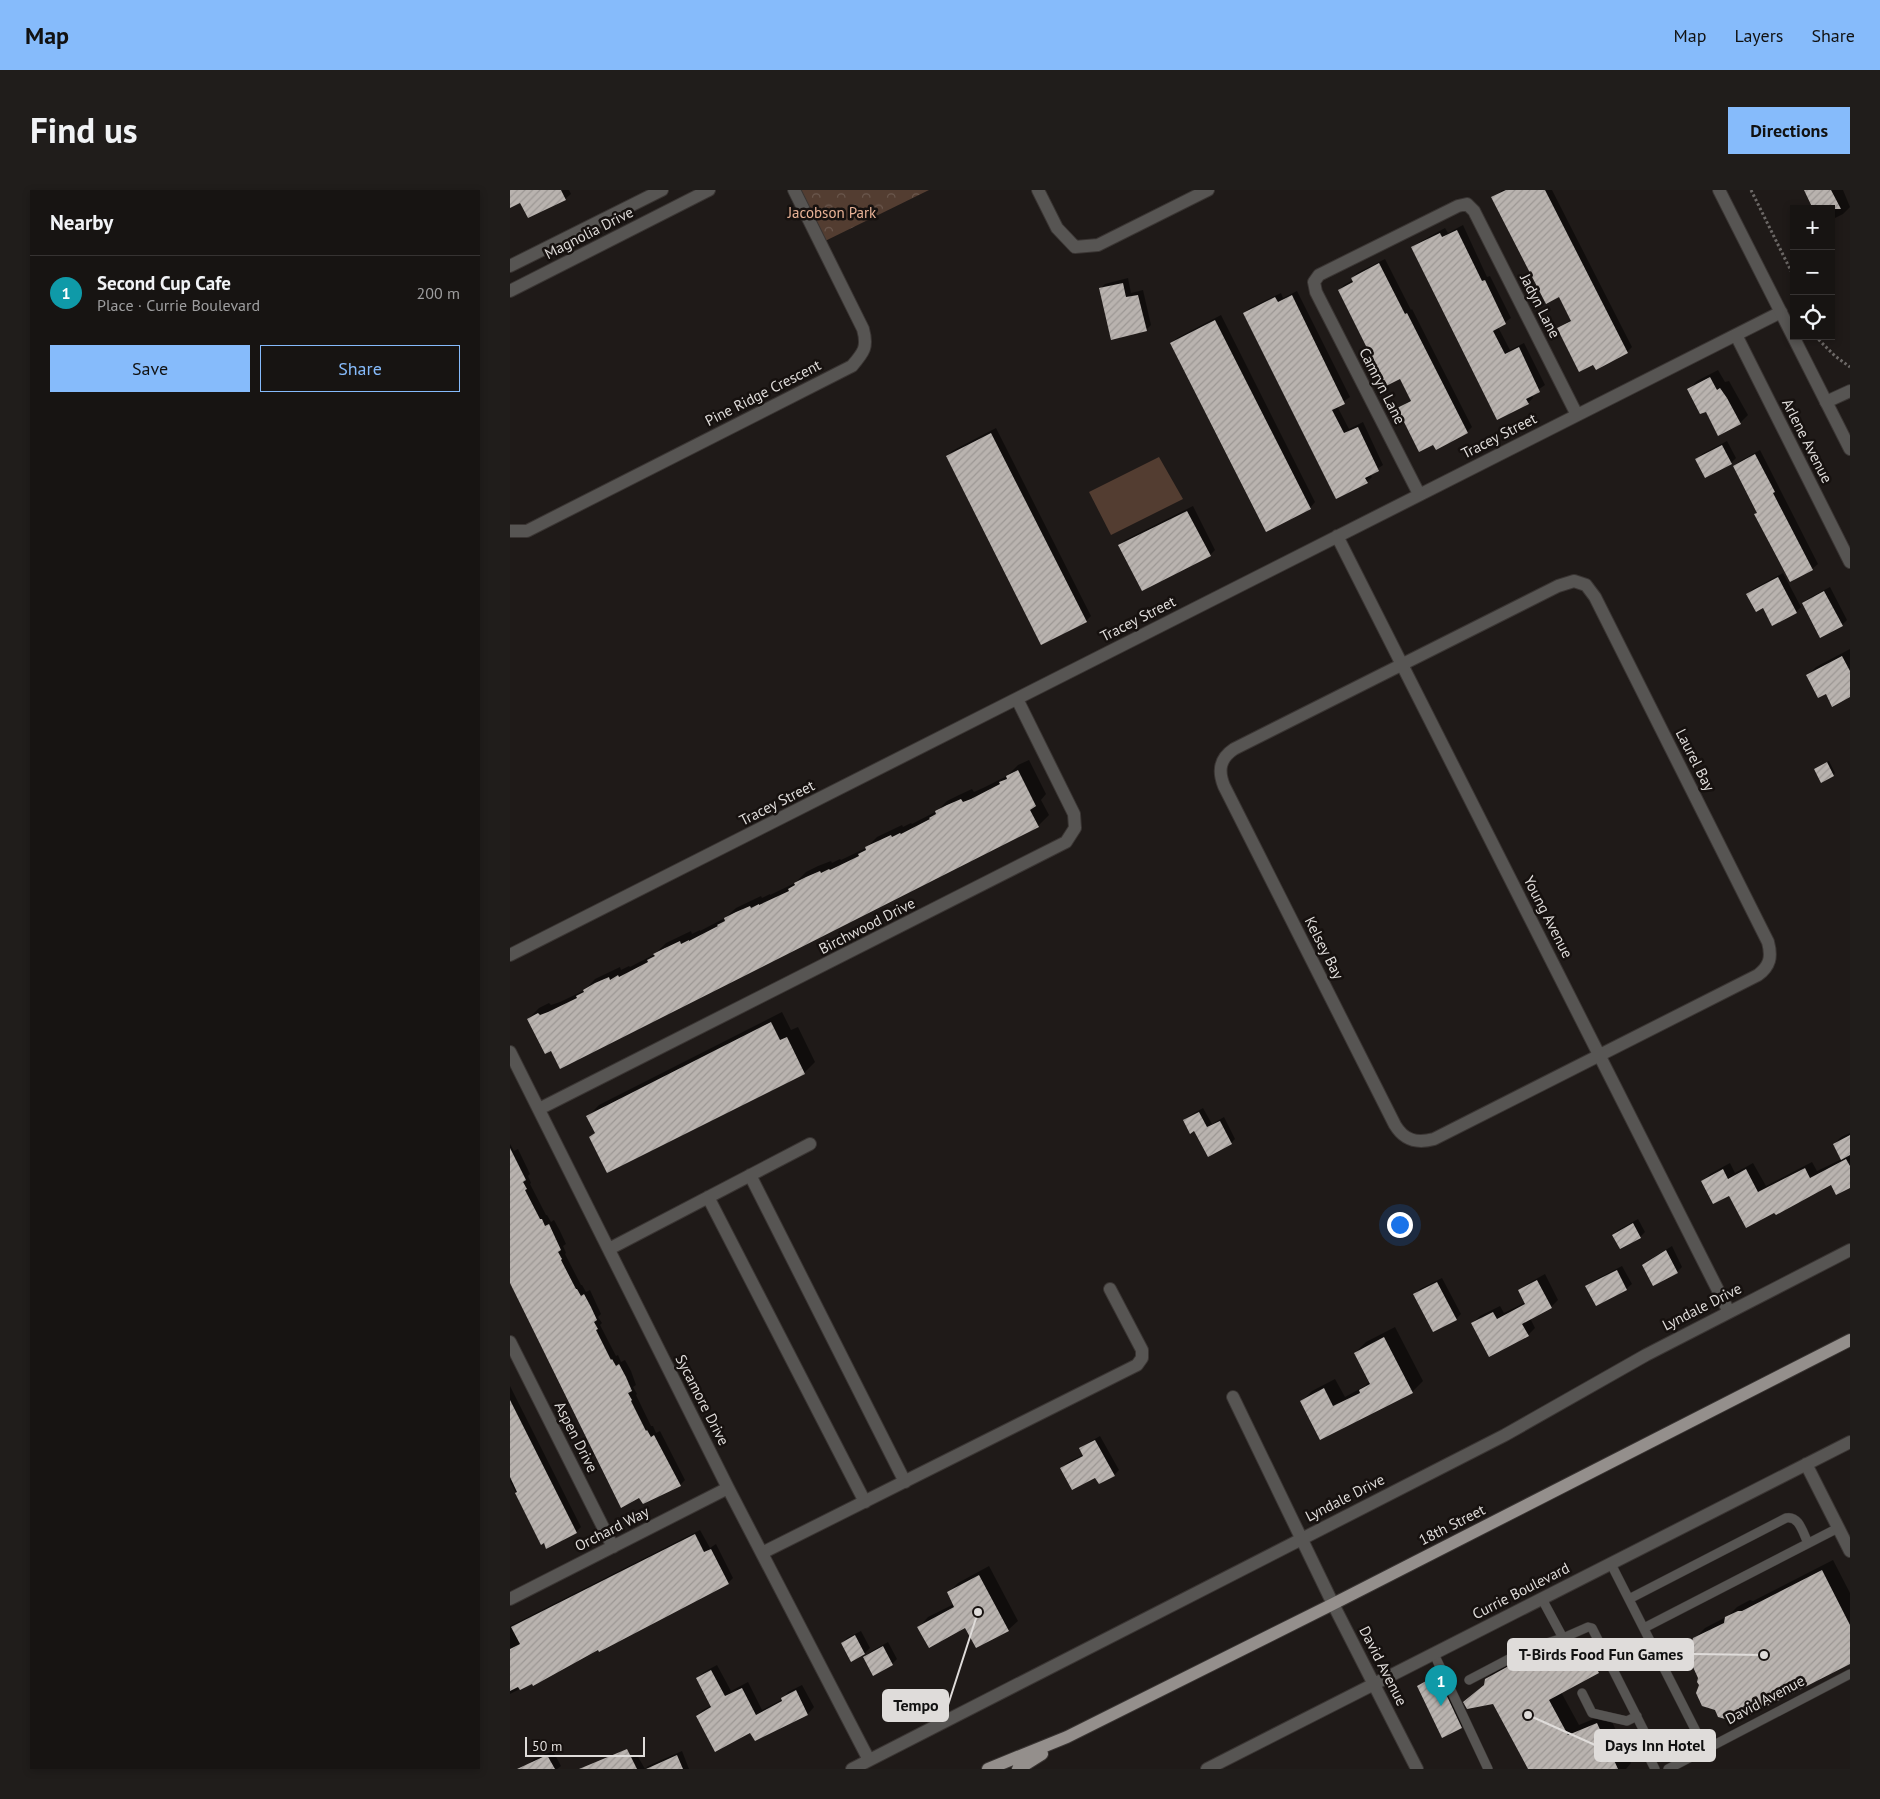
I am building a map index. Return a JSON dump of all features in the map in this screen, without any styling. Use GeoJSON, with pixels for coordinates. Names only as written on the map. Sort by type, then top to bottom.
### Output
{"type":"FeatureCollection","features":[{"type":"Feature","properties":{"kind":"main road","name":"18th Street"},"geometry":{"type":"LineString","coordinates":[[988,1769],[1067,1737],[1333,1604],[1850,1340]]}},
{"type":"Feature","properties":{"kind":"main road","name":"18th Street"},"geometry":{"type":"LineString","coordinates":[[1018,1769],[1067,1737]]}},
{"type":"Feature","properties":{"kind":"street","name":"Magnolia Drive"},"geometry":{"type":"LineString","coordinates":[[510,266],[662,190]]}},
{"type":"Feature","properties":{"kind":"street","name":"Magnolia Drive"},"geometry":{"type":"LineString","coordinates":[[510,291],[709,190]]}},
{"type":"Feature","properties":{"kind":"street","name":"Pine Ridge Crescent"},"geometry":{"type":"LineString","coordinates":[[510,531],[527,531],[852,366],[862,355],[867,343],[863,329],[794,190]]}},
{"type":"Feature","properties":{"kind":"street"},"geometry":{"type":"LineString","coordinates":[[1038,190],[1057,228],[1075,247],[1098,245],[1208,190]]}},
{"type":"Feature","properties":{"kind":"street"},"geometry":{"type":"LineString","coordinates":[[1719,190],[1850,449]]}},
{"type":"Feature","properties":{"kind":"street","name":"Camryn Lane"},"geometry":{"type":"LineString","coordinates":[[1420,494],[1316,292],[1314,282],[1319,275],[1458,206],[1467,204],[1474,211]]}},
{"type":"Feature","properties":{"kind":"street","name":"Jadyn Lane"},"geometry":{"type":"LineString","coordinates":[[1474,211],[1577,415]]}},
{"type":"Feature","properties":{"kind":"street","name":"Tracey Street"},"geometry":{"type":"LineString","coordinates":[[510,955],[1781,312]]}},
{"type":"Feature","properties":{"kind":"street","name":"Arlene Avenue"},"geometry":{"type":"LineString","coordinates":[[1736,335],[1850,562]]}},
{"type":"Feature","properties":{"kind":"street"},"geometry":{"type":"LineString","coordinates":[[1826,402],[1850,391]]}},
{"type":"Feature","properties":{"kind":"street","name":"Young Avenue"},"geometry":{"type":"LineString","coordinates":[[1337,536],[1729,1312]]}},
{"type":"Feature","properties":{"kind":"street","name":"Laurel Bay"},"geometry":{"type":"LineString","coordinates":[[1402,663],[1562,583],[1580,582],[1591,590],[1595,596],[1768,942],[1771,955],[1767,966],[1758,974],[1600,1056]]}},
{"type":"Feature","properties":{"kind":"street","name":"Kelsey Bay"},"geometry":{"type":"LineString","coordinates":[[1402,663],[1234,749],[1223,759],[1220,771],[1224,786],[1395,1125],[1404,1137],[1411,1141],[1427,1141],[1600,1056]]}},
{"type":"Feature","properties":{"kind":"street","name":"Birchwood Drive"},"geometry":{"type":"LineString","coordinates":[[539,1109],[1066,842],[1075,828],[1074,814],[1017,699]]}},
{"type":"Feature","properties":{"kind":"street","name":"Sycamore Drive"},"geometry":{"type":"LineString","coordinates":[[510,1052],[728,1488],[869,1760]]}},
{"type":"Feature","properties":{"kind":"street"},"geometry":{"type":"LineString","coordinates":[[609,1249],[810,1144]]}},
{"type":"Feature","properties":{"kind":"street"},"geometry":{"type":"LineString","coordinates":[[750,1175],[905,1482]]}},
{"type":"Feature","properties":{"kind":"street"},"geometry":{"type":"LineString","coordinates":[[708,1197],[865,1502]]}},
{"type":"Feature","properties":{"kind":"street","name":"Lyndale Drive"},"geometry":{"type":"LineString","coordinates":[[852,1769],[1504,1435],[1638,1359],[1850,1250]]}},
{"type":"Feature","properties":{"kind":"street"},"geometry":{"type":"LineString","coordinates":[[762,1554],[1137,1365],[1142,1358],[1142,1350],[1110,1289]]}},
{"type":"Feature","properties":{"kind":"street","name":"Aspen Drive"},"geometry":{"type":"LineString","coordinates":[[510,1342],[613,1547]]}},
{"type":"Feature","properties":{"kind":"street","name":"David Avenue"},"geometry":{"type":"LineString","coordinates":[[1233,1397],[1333,1604],[1417,1769]]}},
{"type":"Feature","properties":{"kind":"street","name":"Currie Boulevard"},"geometry":{"type":"LineString","coordinates":[[1207,1769],[1850,1442]]}},
{"type":"Feature","properties":{"kind":"street"},"geometry":{"type":"LineString","coordinates":[[1806,1464],[1850,1551]]}},
{"type":"Feature","properties":{"kind":"street","name":"Orchard Way"},"geometry":{"type":"LineString","coordinates":[[510,1599],[728,1488]]}},
{"type":"Feature","properties":{"kind":"lane"},"geometry":{"type":"LineString","coordinates":[[1629,1599],[1786,1518],[1796,1519],[1808,1543]]}},
{"type":"Feature","properties":{"kind":"lane"},"geometry":{"type":"LineString","coordinates":[[1644,1628],[1838,1528]]}},
{"type":"Feature","properties":{"kind":"lane"},"geometry":{"type":"LineString","coordinates":[[1611,1564],[1705,1749]]}},
{"type":"Feature","properties":{"kind":"lane"},"geometry":{"type":"LineString","coordinates":[[1542,1599],[1564,1638]]}},
{"type":"Feature","properties":{"kind":"lane"},"geometry":{"type":"LineString","coordinates":[[1469,1680],[1528,1649],[1564,1638],[1588,1627],[1592,1628],[1644,1731],[1643,1746],[1655,1769]]}},
{"type":"Feature","properties":{"kind":"lane"},"geometry":{"type":"LineString","coordinates":[[1434,1654],[1488,1769]]}},
{"type":"Feature","properties":{"kind":"lane","name":"David Avenue"},"geometry":{"type":"LineString","coordinates":[[1668,1769],[1850,1674]]}},
{"type":"Feature","properties":{"kind":"lane"},"geometry":{"type":"LineString","coordinates":[[1582,1693],[1592,1713],[1627,1720],[1637,1716]]}},
{"type":"Feature","properties":{"kind":"path"},"geometry":{"type":"LineString","coordinates":[[1751,190],[1790,269]]}},
{"type":"Feature","properties":{"kind":"path"},"geometry":{"type":"LineString","coordinates":[[1819,340],[1834,356],[1850,367]]}},
{"type":"Feature","properties":{"kind":"green space","name":"Jacobson Park"},"geometry":{"type":"Polygon","coordinates":[[[794,190],[929,190],[821,243],[794,190]]]}},
{"type":"Feature","properties":{"kind":"green space"},"geometry":{"type":"Polygon","coordinates":[[[1159,457],[1183,499],[1111,535],[1089,492],[1159,457]]]}},
{"type":"Feature","properties":{"kind":"building"},"geometry":{"type":"Polygon","coordinates":[[[510,190],[561,190],[566,200],[528,218],[520,203],[510,208],[510,190]]]}},
{"type":"Feature","properties":{"kind":"building"},"geometry":{"type":"Polygon","coordinates":[[[1506,190],[1545,190],[1628,353],[1596,370],[1593,365],[1579,372],[1557,328],[1571,321],[1559,297],[1546,304],[1491,197],[1506,190]]]}},
{"type":"Feature","properties":{"kind":"building"},"geometry":{"type":"Polygon","coordinates":[[[1804,190],[1831,190],[1841,209],[1835,209],[1835,205],[1811,205],[1804,190]]]}},
{"type":"Feature","properties":{"kind":"building"},"geometry":{"type":"Polygon","coordinates":[[[1457,230],[1482,281],[1485,280],[1506,324],[1493,331],[1505,354],[1519,347],[1540,392],[1526,399],[1529,404],[1497,420],[1411,247],[1440,233],[1442,237],[1457,230]]]}},
{"type":"Feature","properties":{"kind":"building"},"geometry":{"type":"Polygon","coordinates":[[[1379,263],[1405,314],[1407,313],[1468,433],[1436,450],[1433,445],[1419,452],[1397,408],[1411,401],[1400,379],[1386,386],[1338,290],[1353,282],[1351,278],[1379,263]]]}},
{"type":"Feature","properties":{"kind":"building"},"geometry":{"type":"Polygon","coordinates":[[[1123,283],[1126,297],[1138,295],[1147,331],[1111,340],[1099,288],[1123,283]]]}},
{"type":"Feature","properties":{"kind":"building"},"geometry":{"type":"Polygon","coordinates":[[[1292,295],[1345,404],[1332,410],[1344,433],[1358,427],[1379,471],[1365,478],[1368,483],[1336,499],[1243,313],[1275,297],[1278,302],[1292,295]]]}},
{"type":"Feature","properties":{"kind":"building"},"geometry":{"type":"Polygon","coordinates":[[[1215,320],[1311,509],[1266,532],[1170,343],[1215,320]]]}},
{"type":"Feature","properties":{"kind":"building"},"geometry":{"type":"Polygon","coordinates":[[[1710,377],[1717,390],[1720,388],[1727,398],[1741,424],[1718,436],[1706,412],[1700,414],[1687,389],[1710,377]]]}},
{"type":"Feature","properties":{"kind":"building"},"geometry":{"type":"Polygon","coordinates":[[[991,433],[1087,622],[1041,645],[946,456],[991,433]]]}},
{"type":"Feature","properties":{"kind":"building"},"geometry":{"type":"Polygon","coordinates":[[[1722,445],[1732,464],[1705,478],[1695,459],[1722,445]]]}},
{"type":"Feature","properties":{"kind":"building"},"geometry":{"type":"Polygon","coordinates":[[[1755,454],[1813,570],[1790,582],[1754,514],[1757,513],[1733,466],[1755,454]]]}},
{"type":"Feature","properties":{"kind":"building"},"geometry":{"type":"Polygon","coordinates":[[[1187,511],[1211,556],[1142,591],[1118,545],[1187,511]]]}},
{"type":"Feature","properties":{"kind":"building"},"geometry":{"type":"Polygon","coordinates":[[[1778,577],[1797,613],[1772,626],[1763,608],[1756,612],[1746,594],[1778,577]]]}},
{"type":"Feature","properties":{"kind":"building"},"geometry":{"type":"Polygon","coordinates":[[[1824,591],[1843,626],[1820,638],[1802,603],[1824,591]]]}},
{"type":"Feature","properties":{"kind":"building"},"geometry":{"type":"Polygon","coordinates":[[[1842,656],[1850,671],[1850,697],[1832,707],[1826,694],[1818,698],[1806,675],[1842,656]]]}},
{"type":"Feature","properties":{"kind":"building"},"geometry":{"type":"Polygon","coordinates":[[[1827,762],[1834,776],[1821,783],[1814,769],[1827,762]]]}},
{"type":"Feature","properties":{"kind":"building"},"geometry":{"type":"Polygon","coordinates":[[[1018,770],[1036,806],[1030,810],[1039,827],[560,1069],[551,1051],[545,1054],[527,1019],[538,1013],[540,1015],[548,1012],[577,998],[576,996],[584,992],[583,990],[595,983],[609,977],[610,980],[618,975],[619,977],[648,962],[647,960],[655,956],[653,954],[680,941],[681,944],[689,941],[718,926],[725,921],[724,918],[736,912],[750,906],[751,908],[759,905],[789,891],[788,889],[795,885],[794,883],[806,877],[820,871],[821,873],[830,870],[859,856],[858,854],[866,850],[865,847],[891,835],[892,837],[901,834],[930,819],[936,814],[935,811],[947,805],[961,799],[963,802],[971,799],[1000,784],[999,782],[1007,779],[1006,776],[1018,770]]]}},
{"type":"Feature","properties":{"kind":"building"},"geometry":{"type":"Polygon","coordinates":[[[771,1022],[780,1040],[787,1037],[805,1074],[607,1173],[589,1137],[595,1133],[586,1116],[771,1022]]]}},
{"type":"Feature","properties":{"kind":"building"},"geometry":{"type":"Polygon","coordinates":[[[1199,1112],[1207,1127],[1220,1121],[1232,1144],[1208,1157],[1194,1131],[1190,1134],[1183,1120],[1199,1112]]]}},
{"type":"Feature","properties":{"kind":"building"},"geometry":{"type":"Polygon","coordinates":[[[1850,1135],[1850,1155],[1841,1160],[1833,1144],[1850,1135]]]}},
{"type":"Feature","properties":{"kind":"building"},"geometry":{"type":"Polygon","coordinates":[[[510,1148],[526,1180],[523,1182],[527,1189],[525,1190],[540,1219],[542,1219],[545,1226],[549,1224],[561,1250],[558,1252],[561,1260],[576,1289],[581,1296],[584,1294],[591,1307],[597,1320],[594,1322],[598,1329],[596,1330],[611,1360],[616,1366],[619,1364],[626,1377],[632,1391],[628,1393],[646,1431],[651,1437],[654,1435],[681,1486],[643,1504],[639,1498],[621,1508],[510,1283],[510,1148]]]}},
{"type":"Feature","properties":{"kind":"building"},"geometry":{"type":"Polygon","coordinates":[[[1846,1159],[1850,1166],[1850,1188],[1836,1195],[1831,1185],[1776,1215],[1774,1213],[1746,1228],[1729,1196],[1713,1204],[1701,1181],[1723,1169],[1728,1179],[1746,1169],[1758,1192],[1805,1168],[1810,1178],[1846,1159]]]}},
{"type":"Feature","properties":{"kind":"building"},"geometry":{"type":"Polygon","coordinates":[[[1633,1223],[1641,1238],[1620,1249],[1612,1235],[1633,1223]]]}},
{"type":"Feature","properties":{"kind":"building"},"geometry":{"type":"Polygon","coordinates":[[[1666,1250],[1678,1273],[1653,1286],[1642,1265],[1666,1250]]]}},
{"type":"Feature","properties":{"kind":"building"},"geometry":{"type":"Polygon","coordinates":[[[1617,1270],[1627,1290],[1596,1306],[1585,1286],[1617,1270]]]}},
{"type":"Feature","properties":{"kind":"building"},"geometry":{"type":"Polygon","coordinates":[[[1537,1280],[1552,1308],[1522,1324],[1529,1336],[1489,1357],[1471,1323],[1493,1312],[1497,1319],[1525,1304],[1518,1290],[1537,1280]]]}},
{"type":"Feature","properties":{"kind":"building"},"geometry":{"type":"Polygon","coordinates":[[[1437,1282],[1457,1320],[1433,1332],[1413,1294],[1437,1282]]]}},
{"type":"Feature","properties":{"kind":"building"},"geometry":{"type":"Polygon","coordinates":[[[1384,1337],[1413,1393],[1320,1440],[1300,1401],[1324,1388],[1333,1406],[1360,1393],[1359,1390],[1370,1384],[1354,1353],[1384,1337]]]}},
{"type":"Feature","properties":{"kind":"building"},"geometry":{"type":"Polygon","coordinates":[[[510,1400],[577,1533],[546,1549],[544,1543],[541,1545],[515,1493],[517,1492],[510,1477],[510,1400]]]}},
{"type":"Feature","properties":{"kind":"building"},"geometry":{"type":"Polygon","coordinates":[[[1095,1440],[1115,1476],[1099,1484],[1095,1478],[1072,1490],[1060,1468],[1083,1456],[1079,1448],[1095,1440]]]}},
{"type":"Feature","properties":{"kind":"building"},"geometry":{"type":"Polygon","coordinates":[[[695,1534],[704,1552],[711,1549],[729,1584],[599,1652],[598,1650],[533,1686],[532,1684],[520,1690],[518,1687],[510,1691],[510,1649],[520,1644],[511,1627],[695,1534]]]}},
{"type":"Feature","properties":{"kind":"building"},"geometry":{"type":"Polygon","coordinates":[[[1822,1570],[1850,1625],[1850,1664],[1736,1722],[1718,1717],[1715,1710],[1702,1706],[1696,1693],[1699,1685],[1697,1682],[1698,1678],[1688,1656],[1693,1638],[1724,1623],[1725,1617],[1742,1611],[1822,1570]]]}},
{"type":"Feature","properties":{"kind":"building"},"geometry":{"type":"Polygon","coordinates":[[[979,1575],[1009,1631],[976,1648],[965,1628],[929,1648],[917,1627],[954,1607],[947,1592],[979,1575]]]}},
{"type":"Feature","properties":{"kind":"building"},"geometry":{"type":"Polygon","coordinates":[[[855,1635],[865,1654],[851,1662],[841,1643],[855,1635]]]}},
{"type":"Feature","properties":{"kind":"building"},"geometry":{"type":"Polygon","coordinates":[[[883,1646],[893,1665],[873,1676],[863,1657],[883,1646]]]}},
{"type":"Feature","properties":{"kind":"building"},"geometry":{"type":"Polygon","coordinates":[[[1586,1646],[1599,1673],[1549,1700],[1568,1735],[1597,1723],[1618,1769],[1528,1769],[1493,1704],[1467,1709],[1463,1702],[1484,1685],[1485,1679],[1527,1656],[1536,1671],[1586,1646]]]}},
{"type":"Feature","properties":{"kind":"building"},"geometry":{"type":"Polygon","coordinates":[[[711,1670],[725,1696],[742,1688],[756,1715],[782,1701],[781,1698],[796,1690],[808,1715],[755,1741],[750,1733],[715,1752],[696,1716],[711,1707],[696,1678],[711,1670]]]}},
{"type":"Feature","properties":{"kind":"building"},"geometry":{"type":"Polygon","coordinates":[[[1437,1675],[1462,1728],[1442,1738],[1417,1686],[1437,1675]]]}},
{"type":"Feature","properties":{"kind":"building"},"geometry":{"type":"Polygon","coordinates":[[[627,1749],[637,1769],[579,1769],[627,1749]]]}},
{"type":"Feature","properties":{"kind":"building"},"geometry":{"type":"Polygon","coordinates":[[[547,1755],[555,1769],[517,1769],[547,1755]]]}},
{"type":"Feature","properties":{"kind":"building"},"geometry":{"type":"Polygon","coordinates":[[[677,1755],[683,1769],[646,1769],[677,1755]]]}},
{"type":"Feature","properties":{"kind":"place","name":"Tempo"},"geometry":{"type":"Point","coordinates":[978,1612]}},
{"type":"Feature","properties":{"kind":"place","name":"T-Birds Food Fun Games"},"geometry":{"type":"Point","coordinates":[1764,1655]}},
{"type":"Feature","properties":{"kind":"place","name":"Second Cup Cafe"},"geometry":{"type":"Point","coordinates":[1441,1706]}},
{"type":"Feature","properties":{"kind":"place","name":"Days Inn Hotel"},"geometry":{"type":"Point","coordinates":[1528,1715]}}]}
